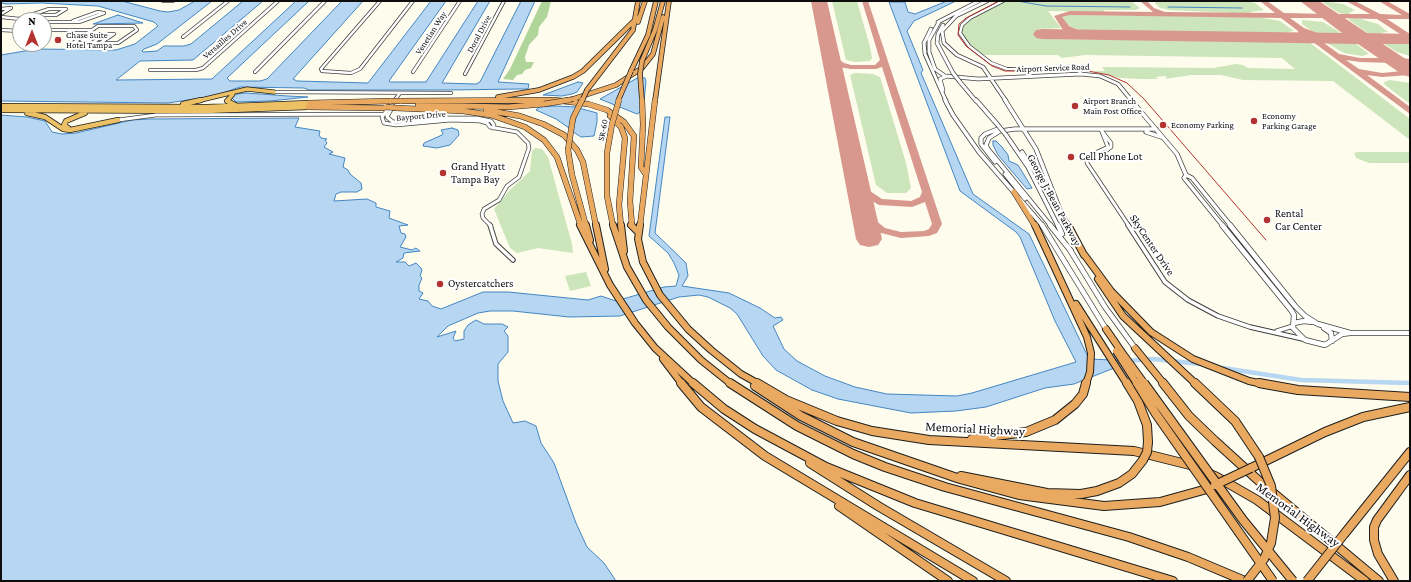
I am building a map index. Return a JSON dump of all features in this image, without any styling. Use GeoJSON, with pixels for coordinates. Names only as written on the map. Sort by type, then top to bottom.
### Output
{"type":"FeatureCollection","features":[{"type":"Feature","properties":{"kind":"highway"},"geometry":{"type":"LineString","coordinates":[[633,30],[637,18],[638,1]]}},
{"type":"Feature","properties":{"kind":"highway"},"geometry":{"type":"LineString","coordinates":[[595,254],[576,192],[568,150],[573,118],[587,90],[633,30],[641,17],[645,1]]}},
{"type":"Feature","properties":{"kind":"highway","name":"SR-60"},"geometry":{"type":"LineString","coordinates":[[656,1],[653,18],[646,40],[620,95],[612,124],[607,153],[607,196],[614,232],[627,267],[640,291],[654,311],[682,342],[701,360],[752,398],[816,436],[852,454],[914,477],[1130,537],[1188,557],[1246,581]]}},
{"type":"Feature","properties":{"kind":"highway"},"geometry":{"type":"LineString","coordinates":[[653,18],[662,1]]}},
{"type":"Feature","properties":{"kind":"highway"},"geometry":{"type":"LineString","coordinates":[[645,173],[641,167],[644,124],[640,74],[642,61],[655,30],[662,1]]}},
{"type":"Feature","properties":{"kind":"highway"},"geometry":{"type":"LineString","coordinates":[[398,105],[508,107],[544,104],[571,100],[616,85],[633,75],[644,65],[654,51],[661,21],[668,3]]}},
{"type":"Feature","properties":{"kind":"highway"},"geometry":{"type":"LineString","coordinates":[[637,232],[668,3]]}},
{"type":"Feature","properties":{"kind":"highway"},"geometry":{"type":"LineString","coordinates":[[1,110],[218,111],[308,105],[372,108],[447,100],[512,96],[539,90],[564,82],[583,71],[637,18]]}},
{"type":"Feature","properties":{"kind":"highway"},"geometry":{"type":"LineString","coordinates":[[145,107],[192,103],[247,89],[274,92]]}},
{"type":"Feature","properties":{"kind":"highway"},"geometry":{"type":"LineString","coordinates":[[243,106],[229,104],[227,99],[232,95],[244,91],[274,92]]}},
{"type":"Feature","properties":{"kind":"highway"},"geometry":{"type":"LineString","coordinates":[[447,100],[571,100],[607,110],[621,119],[633,132],[635,140],[630,214],[631,225],[637,232]]}},
{"type":"Feature","properties":{"kind":"highway"},"geometry":{"type":"LineString","coordinates":[[571,100],[609,115],[619,124],[624,134],[625,142],[620,185],[619,211],[627,267]]}},
{"type":"Feature","properties":{"kind":"highway"},"geometry":{"type":"LineString","coordinates":[[1,106],[145,107],[389,103],[484,114],[512,121],[538,135],[550,145],[557,157],[574,210],[610,285],[631,318],[688,393],[701,407],[765,456],[973,581]]}},
{"type":"Feature","properties":{"kind":"highway"},"geometry":{"type":"LineString","coordinates":[[398,105],[471,109],[506,113],[543,124],[567,138],[577,150],[583,162],[602,259],[610,285]]}},
{"type":"Feature","properties":{"kind":"highway"},"geometry":{"type":"LineString","coordinates":[[8,110],[44,117],[63,129],[70,130],[118,120]]}},
{"type":"Feature","properties":{"kind":"highway"},"geometry":{"type":"LineString","coordinates":[[116,111],[79,114],[69,118],[64,125],[67,128],[75,128],[118,120]]}},
{"type":"Feature","properties":{"kind":"highway"},"geometry":{"type":"LineString","coordinates":[[942,441],[1011,435],[1056,420],[1075,404],[1083,394],[1089,378],[1091,353],[1087,338],[1033,221],[1014,192]]}},
{"type":"Feature","properties":{"kind":"highway"},"geometry":{"type":"LineString","coordinates":[[1062,215],[1110,298],[1123,316],[1235,421],[1252,445],[1264,466],[1273,496],[1275,518],[1274,530],[1271,543],[1264,559],[1246,581]]}},
{"type":"Feature","properties":{"kind":"highway","name":"Memorial Highway"},"geometry":{"type":"LineString","coordinates":[[637,232],[643,262],[660,295],[692,333],[729,365],[786,400],[837,421],[885,434],[942,441],[1127,450],[1151,454],[1190,465],[1217,477],[1257,500],[1365,581]]}},
{"type":"Feature","properties":{"kind":"highway"},"geometry":{"type":"LineString","coordinates":[[1083,253],[1111,291],[1151,332],[1193,359],[1248,381],[1281,388],[1410,397]]}},
{"type":"Feature","properties":{"kind":"highway"},"geometry":{"type":"LineString","coordinates":[[921,466],[1011,486],[1047,492],[1072,494],[1097,491],[1119,482],[1132,474],[1143,460],[1147,452],[1148,442],[1147,425],[1142,410],[1120,372],[1063,284]]}},
{"type":"Feature","properties":{"kind":"highway"},"geometry":{"type":"LineString","coordinates":[[1106,329],[1156,414],[1273,581]]}},
{"type":"Feature","properties":{"kind":"highway"},"geometry":{"type":"LineString","coordinates":[[655,348],[689,380],[724,409],[878,506],[1006,581]]}},
{"type":"Feature","properties":{"kind":"highway"},"geometry":{"type":"LineString","coordinates":[[1135,348],[1149,368],[1189,416],[1299,516],[1379,581]]}},
{"type":"Feature","properties":{"kind":"highway"},"geometry":{"type":"LineString","coordinates":[[1119,351],[1243,520],[1293,581]]}},
{"type":"Feature","properties":{"kind":"highway"},"geometry":{"type":"LineString","coordinates":[[729,365],[772,399],[824,428],[881,452],[974,483],[1019,495],[1104,506],[1137,505],[1184,496],[1207,489],[1325,432],[1363,417],[1410,407]]}},
{"type":"Feature","properties":{"kind":"highway"},"geometry":{"type":"LineString","coordinates":[[782,445],[848,476],[915,503],[1173,581]]}},
{"type":"Feature","properties":{"kind":"highway"},"geometry":{"type":"LineString","coordinates":[[1307,581],[1410,452]]}},
{"type":"Feature","properties":{"kind":"highway"},"geometry":{"type":"LineString","coordinates":[[1394,581],[1378,554],[1374,540],[1374,527],[1377,520],[1410,475]]}},
{"type":"Feature","properties":{"kind":"highway"},"geometry":{"type":"LineString","coordinates":[[820,490],[832,502],[948,581]]}},
{"type":"Feature","properties":{"kind":"street"},"geometry":{"type":"LineString","coordinates":[[163,1],[174,1]]}},
{"type":"Feature","properties":{"kind":"street"},"geometry":{"type":"LineString","coordinates":[[183,37],[228,1]]}},
{"type":"Feature","properties":{"kind":"street","name":"Versailles Drive"},"geometry":{"type":"LineString","coordinates":[[150,70],[196,70],[202,68],[278,1]]}},
{"type":"Feature","properties":{"kind":"street"},"geometry":{"type":"LineString","coordinates":[[255,72],[325,1]]}},
{"type":"Feature","properties":{"kind":"street"},"geometry":{"type":"LineString","coordinates":[[380,1],[321,69],[322,71],[351,73],[360,69],[413,1]]}},
{"type":"Feature","properties":{"kind":"street","name":"Venetian Way"},"geometry":{"type":"LineString","coordinates":[[414,72],[460,1]]}},
{"type":"Feature","properties":{"kind":"street","name":"Doral Drive"},"geometry":{"type":"LineString","coordinates":[[465,74],[504,1]]}},
{"type":"Feature","properties":{"kind":"street","name":"George J. Bean Parkway"},"geometry":{"type":"LineString","coordinates":[[979,1],[939,22],[928,33],[924,49],[934,77],[949,108],[972,144],[1041,221],[1106,329]]}},
{"type":"Feature","properties":{"kind":"street","name":"George J. Bean Parkway"},"geometry":{"type":"LineString","coordinates":[[987,1],[957,15],[942,26],[936,38],[938,48],[953,73],[1006,135],[1028,167],[1071,251],[1105,307],[1135,348]]}},
{"type":"Feature","properties":{"kind":"street"},"geometry":{"type":"LineString","coordinates":[[1004,1],[970,18],[962,25],[960,33],[969,46],[989,62],[1006,69],[1038,70],[1076,66],[1081,74]]}},
{"type":"Feature","properties":{"kind":"street"},"geometry":{"type":"LineString","coordinates":[[1,9],[11,8],[1,15]]}},
{"type":"Feature","properties":{"kind":"street"},"geometry":{"type":"LineString","coordinates":[[38,12],[49,8],[66,9],[56,15],[52,15]]}},
{"type":"Feature","properties":{"kind":"street"},"geometry":{"type":"LineString","coordinates":[[52,22],[79,22],[104,13]]}},
{"type":"Feature","properties":{"kind":"street"},"geometry":{"type":"LineString","coordinates":[[1,15],[12,18]]}},
{"type":"Feature","properties":{"kind":"street"},"geometry":{"type":"LineString","coordinates":[[957,15],[942,31],[944,43],[952,51],[983,67],[988,72],[1024,128],[1039,155],[1062,215]]}},
{"type":"Feature","properties":{"kind":"street"},"geometry":{"type":"LineString","coordinates":[[939,22],[929,40],[928,52],[935,69],[945,76],[940,82],[949,108]]}},
{"type":"Feature","properties":{"kind":"street"},"geometry":{"type":"LineString","coordinates":[[98,26],[134,26],[137,30],[122,42],[92,43],[73,43],[98,26]]}},
{"type":"Feature","properties":{"kind":"street"},"geometry":{"type":"LineString","coordinates":[[2,30],[12,31]]}},
{"type":"Feature","properties":{"kind":"street"},"geometry":{"type":"LineString","coordinates":[[52,30],[92,30]]}},
{"type":"Feature","properties":{"kind":"street"},"geometry":{"type":"LineString","coordinates":[[92,43],[106,34],[114,34],[100,43]]}},
{"type":"Feature","properties":{"kind":"street"},"geometry":{"type":"LineString","coordinates":[[988,72],[996,75],[1034,77]]}},
{"type":"Feature","properties":{"kind":"street","name":"Airport Service Road"},"geometry":{"type":"LineString","coordinates":[[945,76],[964,79],[1081,74],[1100,76],[1118,84],[1180,159],[1186,175],[1184,178],[1189,185],[1291,310],[1294,325]]}},
{"type":"Feature","properties":{"kind":"street"},"geometry":{"type":"LineString","coordinates":[[274,92],[451,93]]}},
{"type":"Feature","properties":{"kind":"street","name":"Bayport Drive"},"geometry":{"type":"LineString","coordinates":[[400,93],[382,121],[391,125],[462,120],[482,121],[492,128],[518,133],[529,146],[519,177],[507,186],[499,200],[484,209],[482,214],[483,218],[492,228],[496,244],[513,260]]}},
{"type":"Feature","properties":{"kind":"street"},"geometry":{"type":"LineString","coordinates":[[118,120],[156,115],[386,114]]}},
{"type":"Feature","properties":{"kind":"street","name":"Bayport Drive"},"geometry":{"type":"LineString","coordinates":[[386,114],[389,120],[397,122],[440,118],[480,118],[491,121],[494,124],[492,128]]}},
{"type":"Feature","properties":{"kind":"street"},"geometry":{"type":"LineString","coordinates":[[1041,221],[981,144],[981,138],[985,134],[1002,128],[1102,131],[1156,130]]}},
{"type":"Feature","properties":{"kind":"street"},"geometry":{"type":"LineString","coordinates":[[1024,128],[996,133],[989,138],[986,145],[1071,251]]}},
{"type":"Feature","properties":{"kind":"street"},"geometry":{"type":"LineString","coordinates":[[1124,130],[1151,133],[1166,141]]}},
{"type":"Feature","properties":{"kind":"street","name":"SkyCenter Drive"},"geometry":{"type":"LineString","coordinates":[[1102,131],[1111,142],[1111,147],[1089,157],[1088,163],[1157,271],[1168,284],[1188,300],[1218,316],[1250,327],[1274,331],[1306,340]]}},
{"type":"Feature","properties":{"kind":"street"},"geometry":{"type":"LineString","coordinates":[[1006,135],[1031,164],[1062,215]]}},
{"type":"Feature","properties":{"kind":"street","name":"Airport Service Road"},"geometry":{"type":"LineString","coordinates":[[1186,175],[1192,178],[1295,306],[1305,316],[1317,324],[1350,333]]}},
{"type":"Feature","properties":{"kind":"street"},"geometry":{"type":"LineString","coordinates":[[1304,321],[1317,324],[1331,333],[1332,341],[1330,343],[1319,344],[1306,340],[1296,332],[1294,325],[1304,321]]}},
{"type":"Feature","properties":{"kind":"street","name":"SkyCenter Drive"},"geometry":{"type":"LineString","coordinates":[[1274,331],[1294,325]]}},
{"type":"Feature","properties":{"kind":"street","name":"Airport Service Road"},"geometry":{"type":"LineString","coordinates":[[1332,341],[1342,334],[1350,333],[1410,334]]}},
{"type":"Feature","properties":{"kind":"green space"},"geometry":{"type":"Polygon","coordinates":[[[542,1],[551,1],[547,17],[539,27],[538,35],[529,45],[525,57],[526,62],[534,62],[531,68],[525,70],[522,74],[517,75],[513,80],[503,79],[510,69],[542,1]]]}},
{"type":"Feature","properties":{"kind":"green space"},"geometry":{"type":"Polygon","coordinates":[[[832,1],[857,1],[870,47],[872,58],[870,61],[855,62],[846,60],[832,1]]]}},
{"type":"Feature","properties":{"kind":"green space"},"geometry":{"type":"Polygon","coordinates":[[[1006,1],[1131,1],[1140,8],[1136,10],[1104,10],[1105,12],[1048,11],[1061,28],[1038,29],[1045,39],[1309,42],[1410,119],[1410,140],[1333,81],[1243,80],[1221,75],[1191,75],[1165,79],[1167,77],[1165,76],[1156,77],[1158,79],[1140,79],[1120,78],[1093,71],[1105,71],[1102,67],[1213,68],[1236,64],[1243,65],[1248,68],[1295,69],[1282,58],[1085,55],[1062,58],[1058,55],[982,55],[969,45],[962,35],[962,28],[971,18],[1006,1]]]}},
{"type":"Feature","properties":{"kind":"green space"},"geometry":{"type":"Polygon","coordinates":[[[1155,1],[1246,1],[1255,3],[1264,10],[1250,12],[1252,14],[1170,10],[1160,8],[1155,1]]]}},
{"type":"Feature","properties":{"kind":"green space"},"geometry":{"type":"Polygon","coordinates":[[[1321,1],[1343,4],[1355,10],[1349,13],[1351,15],[1339,13],[1321,1]]]}},
{"type":"Feature","properties":{"kind":"green space"},"geometry":{"type":"Polygon","coordinates":[[[1070,15],[1257,17],[1280,21],[1294,31],[1283,33],[1085,31],[1073,28],[1067,24],[1062,17],[1070,15]]]}},
{"type":"Feature","properties":{"kind":"green space"},"geometry":{"type":"Polygon","coordinates":[[[1357,18],[1378,24],[1388,32],[1380,33],[1382,34],[1368,33],[1348,19],[1357,18]]]}},
{"type":"Feature","properties":{"kind":"green space"},"geometry":{"type":"Polygon","coordinates":[[[1302,20],[1323,22],[1341,33],[1323,34],[1313,32],[1302,24],[1302,20]]]}},
{"type":"Feature","properties":{"kind":"green space"},"geometry":{"type":"Polygon","coordinates":[[[1332,41],[1355,43],[1369,54],[1362,56],[1344,53],[1327,43],[1332,41]]]}},
{"type":"Feature","properties":{"kind":"green space"},"geometry":{"type":"Polygon","coordinates":[[[1383,43],[1410,44],[1410,56],[1397,52],[1383,43]]]}},
{"type":"Feature","properties":{"kind":"green space"},"geometry":{"type":"Polygon","coordinates":[[[855,73],[873,74],[880,77],[906,163],[911,188],[906,193],[887,193],[876,185],[850,75],[855,73]]]}},
{"type":"Feature","properties":{"kind":"green space"},"geometry":{"type":"Polygon","coordinates":[[[1390,80],[1410,83],[1410,104],[1385,85],[1384,82],[1390,80]]]}},
{"type":"Feature","properties":{"kind":"green space"},"geometry":{"type":"Polygon","coordinates":[[[535,148],[542,149],[548,157],[572,244],[573,253],[538,248],[517,253],[510,248],[494,209],[508,192],[530,171],[532,151],[535,148]]]}},
{"type":"Feature","properties":{"kind":"green space"},"geometry":{"type":"Polygon","coordinates":[[[1410,152],[1410,163],[1369,163],[1356,158],[1354,153],[1410,152]]]}},
{"type":"Feature","properties":{"kind":"green space"},"geometry":{"type":"Polygon","coordinates":[[[586,272],[591,286],[570,291],[565,276],[586,272]]]}},
{"type":"Feature","properties":{"kind":"water"},"geometry":{"type":"Polygon","coordinates":[[[1,1],[122,1],[168,12],[179,10],[195,1],[212,1],[157,44],[144,49],[142,51],[143,52],[157,51],[164,46],[184,46],[191,44],[243,1],[263,1],[193,60],[140,61],[116,80],[212,79],[296,1],[309,1],[227,78],[230,81],[260,81],[267,79],[342,1],[363,1],[293,79],[297,81],[368,83],[431,1],[446,1],[389,81],[390,82],[426,82],[478,1],[490,1],[442,83],[476,84],[480,82],[521,1],[535,1],[498,82],[529,84],[528,89],[450,90],[309,90],[304,88],[240,87],[214,96],[168,103],[1,101],[1,55],[19,52],[52,52],[52,49],[116,50],[135,44],[158,26],[154,22],[98,6],[41,3],[1,3],[1,1]]]}},
{"type":"Feature","properties":{"kind":"water"},"geometry":{"type":"Polygon","coordinates":[[[947,1],[956,1],[914,21],[907,31],[923,70],[921,73],[973,194],[1029,234],[1089,359],[1112,360],[1114,368],[1074,384],[1045,388],[986,407],[956,411],[911,413],[838,399],[812,390],[776,370],[763,356],[737,314],[730,308],[708,297],[699,295],[679,297],[620,316],[569,317],[513,311],[490,311],[478,313],[448,326],[437,337],[456,331],[453,338],[455,341],[464,339],[464,331],[468,325],[476,320],[484,324],[502,324],[508,327],[504,331],[508,336],[508,352],[498,364],[498,381],[503,401],[513,423],[525,421],[536,426],[541,443],[554,463],[576,523],[587,547],[604,563],[616,581],[1,581],[1,115],[27,117],[45,121],[52,132],[62,134],[76,133],[132,120],[299,118],[295,127],[320,131],[319,135],[321,138],[327,139],[325,140],[327,143],[324,147],[333,152],[329,154],[345,158],[343,167],[361,183],[362,189],[357,192],[341,192],[336,194],[334,201],[367,199],[376,203],[376,207],[390,211],[389,218],[408,225],[399,226],[401,233],[405,234],[406,237],[400,247],[412,250],[416,248],[420,251],[404,253],[403,258],[396,262],[405,262],[409,266],[416,263],[420,267],[422,270],[420,276],[422,278],[419,285],[419,291],[423,293],[419,299],[428,301],[432,306],[441,309],[483,292],[508,292],[588,300],[601,296],[616,301],[664,287],[676,286],[679,275],[674,263],[668,253],[649,236],[665,117],[670,117],[655,233],[686,263],[688,276],[682,286],[729,293],[760,308],[775,318],[781,317],[783,320],[773,326],[784,349],[797,361],[825,376],[855,387],[887,394],[957,396],[972,393],[1076,362],[1055,321],[1020,237],[1016,232],[960,191],[889,2],[905,2],[908,12],[915,14],[947,1]]]}},
{"type":"Feature","properties":{"kind":"water"},"geometry":{"type":"Polygon","coordinates":[[[118,15],[143,23],[93,24],[118,15]]]}},
{"type":"Feature","properties":{"kind":"water"},"geometry":{"type":"Polygon","coordinates":[[[639,77],[645,78],[646,82],[643,110],[637,114],[600,99],[639,77]]]}},
{"type":"Feature","properties":{"kind":"water"},"geometry":{"type":"Polygon","coordinates":[[[578,82],[583,83],[577,92],[572,94],[562,96],[543,95],[578,82]]]}},
{"type":"Feature","properties":{"kind":"water"},"geometry":{"type":"Polygon","coordinates":[[[246,93],[308,97],[270,101],[236,102],[232,98],[236,94],[246,93]]]}},
{"type":"Feature","properties":{"kind":"water"},"geometry":{"type":"Polygon","coordinates":[[[539,107],[576,107],[569,128],[556,119],[536,110],[539,107]]]}},
{"type":"Feature","properties":{"kind":"water"},"geometry":{"type":"Polygon","coordinates":[[[579,108],[597,113],[594,136],[581,137],[572,131],[579,108]]]}},
{"type":"Feature","properties":{"kind":"water"},"geometry":{"type":"Polygon","coordinates":[[[452,128],[458,130],[459,135],[450,145],[437,148],[423,146],[424,143],[442,135],[443,133],[441,130],[452,128]]]}},
{"type":"Feature","properties":{"kind":"water"},"geometry":{"type":"Polygon","coordinates":[[[993,141],[996,141],[1002,147],[1008,155],[1009,161],[1018,165],[1032,188],[1027,189],[998,155],[993,145],[993,141]]]}},
{"type":"Feature","properties":{"kind":"waterway"},"geometry":{"type":"LineString","coordinates":[[1017,1],[1046,6],[1130,7]]}},
{"type":"Feature","properties":{"kind":"waterway"},"geometry":{"type":"LineString","coordinates":[[1168,7],[1242,8]]}},
{"type":"Feature","properties":{"kind":"waterway"},"geometry":{"type":"LineString","coordinates":[[1112,362],[1153,359],[1200,364]]}},
{"type":"Feature","properties":{"kind":"waterway"},"geometry":{"type":"LineString","coordinates":[[1223,368],[1301,380],[1410,383]]}},
{"type":"Feature","properties":{"kind":"taxiway"},"geometry":{"type":"LineString","coordinates":[[865,1],[927,192]]}},
{"type":"Feature","properties":{"kind":"taxiway"},"geometry":{"type":"LineString","coordinates":[[1143,1],[1152,9],[1162,13]]}},
{"type":"Feature","properties":{"kind":"taxiway"},"geometry":{"type":"LineString","coordinates":[[1263,1],[1282,15]]}},
{"type":"Feature","properties":{"kind":"taxiway"},"geometry":{"type":"LineString","coordinates":[[1309,1],[1322,10],[1333,14]]}},
{"type":"Feature","properties":{"kind":"taxiway"},"geometry":{"type":"LineString","coordinates":[[1349,1],[1360,5],[1378,17]]}},
{"type":"Feature","properties":{"kind":"taxiway"},"geometry":{"type":"LineString","coordinates":[[1382,1],[1409,16]]}},
{"type":"Feature","properties":{"kind":"taxiway"},"geometry":{"type":"LineString","coordinates":[[1082,35],[1066,28],[1058,16],[1070,13],[1282,15]]}},
{"type":"Feature","properties":{"kind":"taxiway"},"geometry":{"type":"LineString","coordinates":[[1282,15],[1378,17]]}},
{"type":"Feature","properties":{"kind":"taxiway"},"geometry":{"type":"LineString","coordinates":[[1282,15],[1302,30]]}},
{"type":"Feature","properties":{"kind":"taxiway"},"geometry":{"type":"LineString","coordinates":[[1378,17],[1410,17]]}},
{"type":"Feature","properties":{"kind":"taxiway"},"geometry":{"type":"LineString","coordinates":[[1378,17],[1401,31]]}},
{"type":"Feature","properties":{"kind":"taxiway"},"geometry":{"type":"LineString","coordinates":[[1327,18],[1337,21],[1354,33]]}},
{"type":"Feature","properties":{"kind":"taxiway"},"geometry":{"type":"LineString","coordinates":[[1271,37],[1298,36],[1302,34],[1302,30]]}},
{"type":"Feature","properties":{"kind":"taxiway"},"geometry":{"type":"LineString","coordinates":[[1302,30],[1410,111]]}},
{"type":"Feature","properties":{"kind":"taxiway"},"geometry":{"type":"LineString","coordinates":[[1302,30],[1322,37],[1351,38]]}},
{"type":"Feature","properties":{"kind":"taxiway"},"geometry":{"type":"LineString","coordinates":[[1371,38],[1400,37],[1404,35],[1401,31]]}},
{"type":"Feature","properties":{"kind":"taxiway"},"geometry":{"type":"LineString","coordinates":[[1401,31],[1410,37]]}},
{"type":"Feature","properties":{"kind":"taxiway"},"geometry":{"type":"LineString","coordinates":[[1368,42],[1386,54],[1398,59]]}},
{"type":"Feature","properties":{"kind":"taxiway"},"geometry":{"type":"LineString","coordinates":[[1340,56],[1360,60],[1410,61]]}},
{"type":"Feature","properties":{"kind":"taxiway"},"geometry":{"type":"LineString","coordinates":[[831,58],[841,65],[851,67],[876,67],[881,65],[884,60]]}},
{"type":"Feature","properties":{"kind":"taxiway"},"geometry":{"type":"LineString","coordinates":[[1360,71],[1382,75],[1406,73],[1406,69],[1396,62]]}},
{"type":"Feature","properties":{"kind":"taxiway"},"geometry":{"type":"LineString","coordinates":[[854,167],[862,191],[879,202],[912,204],[924,199],[927,192]]}},
{"type":"Feature","properties":{"kind":"taxiway"},"geometry":{"type":"LineString","coordinates":[[865,217],[881,230],[901,235],[925,234],[933,231],[937,224],[927,192]]}},
{"type":"Feature","properties":{"kind":"runway"},"geometry":{"type":"LineString","coordinates":[[819,1],[869,239]]}},
{"type":"Feature","properties":{"kind":"runway"},"geometry":{"type":"LineString","coordinates":[[1308,1],[1362,38]]}},
{"type":"Feature","properties":{"kind":"runway"},"geometry":{"type":"LineString","coordinates":[[1042,34],[1362,38]]}},
{"type":"Feature","properties":{"kind":"runway"},"geometry":{"type":"LineString","coordinates":[[1362,38],[1410,39]]}},
{"type":"Feature","properties":{"kind":"runway"},"geometry":{"type":"LineString","coordinates":[[1362,38],[1410,71]]}},
{"type":"Feature","properties":{"kind":"tram line"},"geometry":{"type":"LineString","coordinates":[[999,1],[966,18],[959,24],[958,35],[966,46],[992,66],[1005,71],[1083,70],[1109,75],[1127,83],[1144,99],[1266,240]]}},
{"type":"Feature","properties":{"kind":"place","name":"Chase Suite Hotel Tampa"},"geometry":{"type":"Point","coordinates":[58,40]}},
{"type":"Feature","properties":{"kind":"place","name":"Airport Branch Main Post Office"},"geometry":{"type":"Point","coordinates":[1075,106]}},
{"type":"Feature","properties":{"kind":"place","name":"Economy Parking Garage"},"geometry":{"type":"Point","coordinates":[1254,121]}},
{"type":"Feature","properties":{"kind":"place","name":"Economy Parking"},"geometry":{"type":"Point","coordinates":[1163,125]}},
{"type":"Feature","properties":{"kind":"place","name":"Cell Phone Lot"},"geometry":{"type":"Point","coordinates":[1071,157]}},
{"type":"Feature","properties":{"kind":"place","name":"Grand Hyatt Tampa Bay"},"geometry":{"type":"Point","coordinates":[443,173]}},
{"type":"Feature","properties":{"kind":"place","name":"Rental Car Center"},"geometry":{"type":"Point","coordinates":[1267,220]}},
{"type":"Feature","properties":{"kind":"place","name":"Oystercatchers"},"geometry":{"type":"Point","coordinates":[440,284]}}]}
